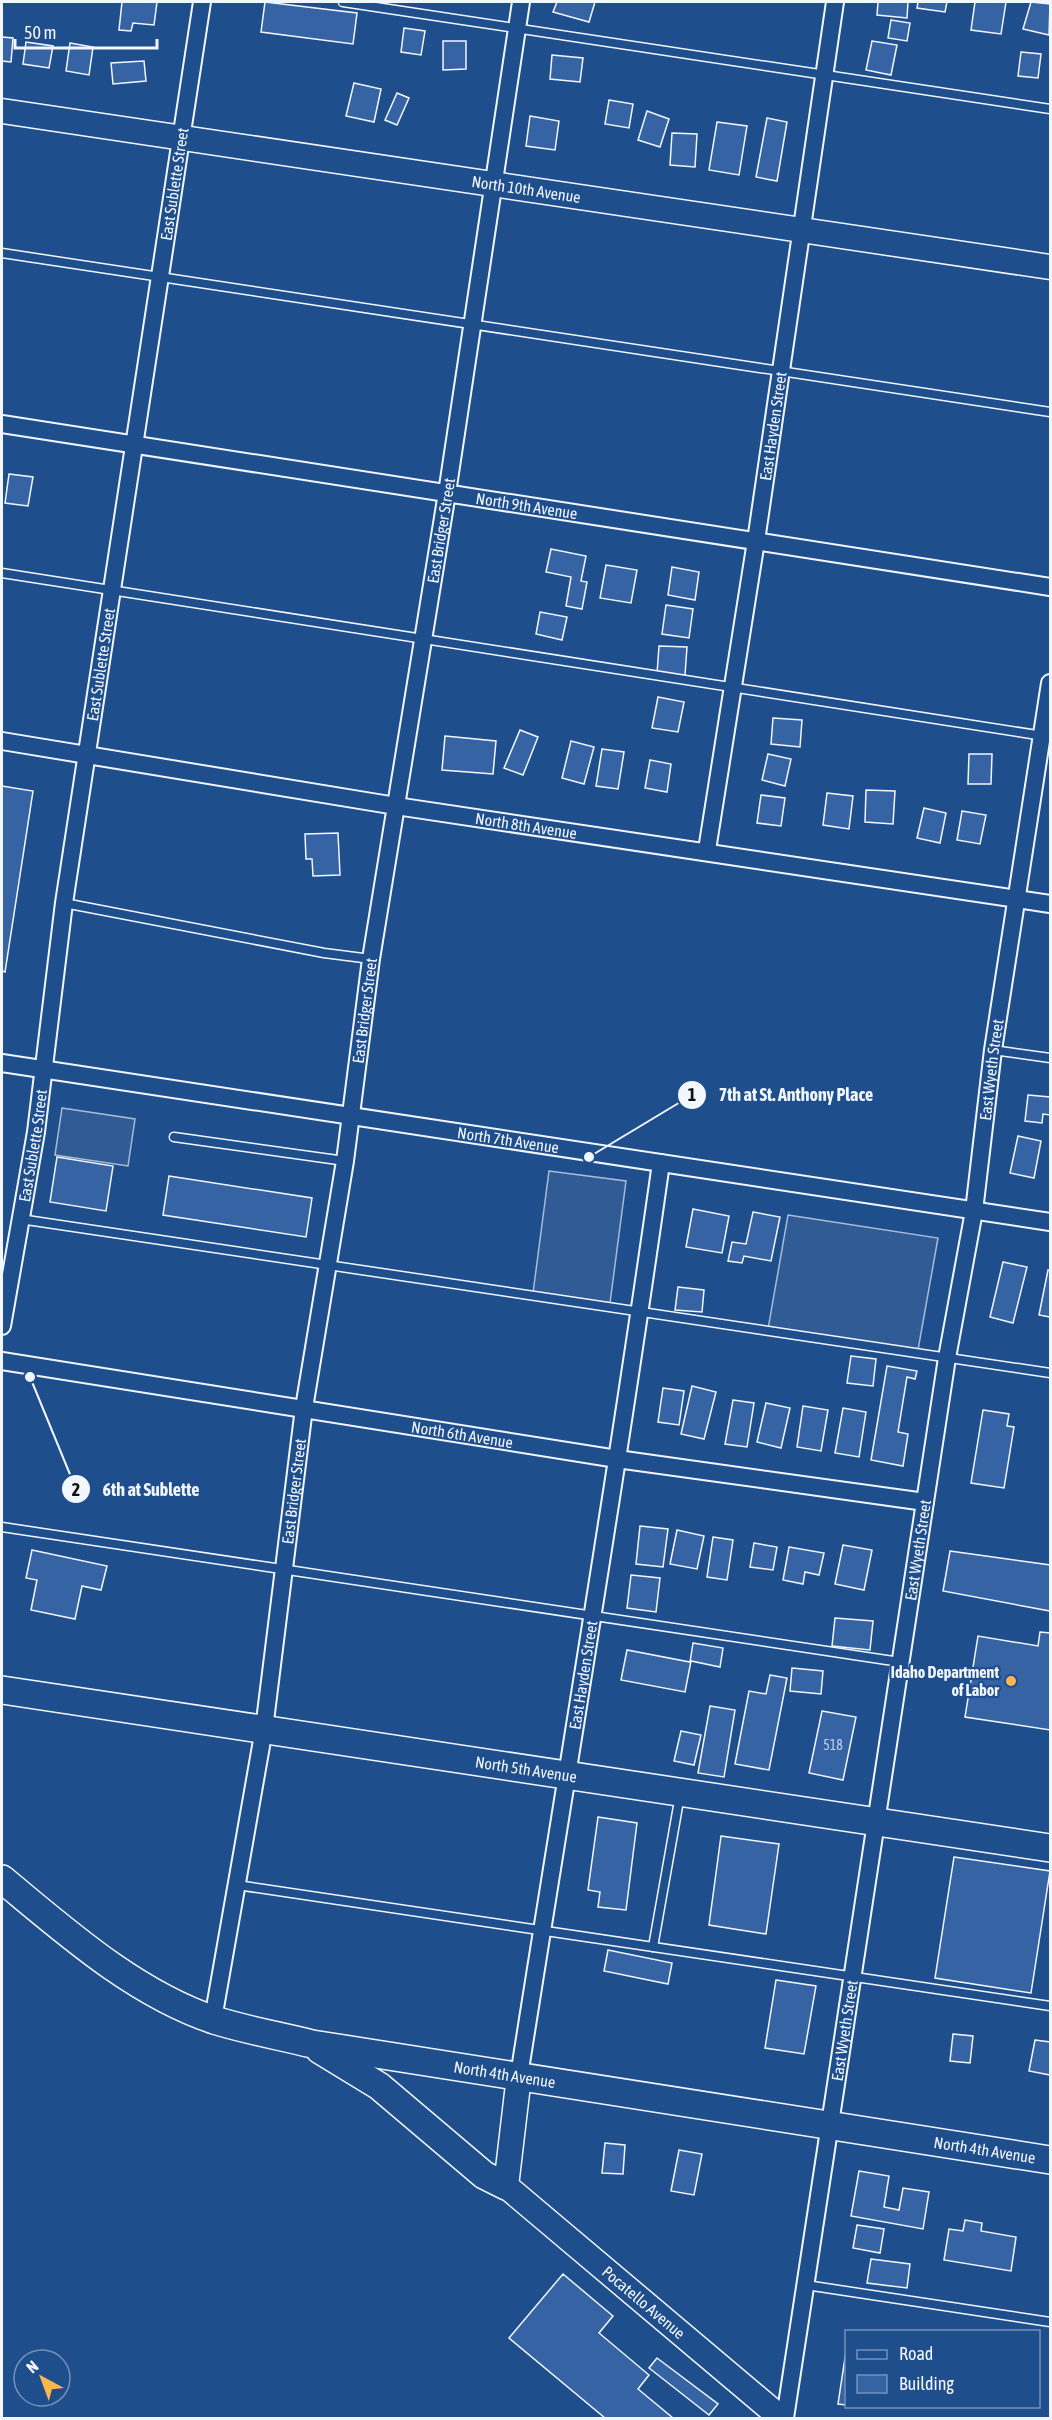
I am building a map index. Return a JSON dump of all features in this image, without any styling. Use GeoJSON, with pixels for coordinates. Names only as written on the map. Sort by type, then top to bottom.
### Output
{"type":"FeatureCollection","features":[{"type":"Feature","properties":{"kind":"main road","name":"North 5th Avenue"},"geometry":{"type":"LineString","coordinates":[[2,1690],[1050,1848]]}},
{"type":"Feature","properties":{"kind":"main road","name":"North 4th Avenue"},"geometry":{"type":"LineString","coordinates":[[2,1879],[101,1960],[155,1992],[213,2019],[312,2044],[830,2123],[1050,2160]]}},
{"type":"Feature","properties":{"kind":"main road"},"geometry":{"type":"LineString","coordinates":[[312,2044],[379,2086],[484,2175],[506,2186]]}},
{"type":"Feature","properties":{"kind":"street","name":"East Sublette Street"},"geometry":{"type":"LineString","coordinates":[[2,1326],[44,1070],[64,903],[202,2]]}},
{"type":"Feature","properties":{"kind":"street","name":"East Bridger Street"},"geometry":{"type":"LineString","coordinates":[[213,2019],[264,1729],[304,1408],[329,1265],[351,1118],[371,959],[447,493],[521,2]]}},
{"type":"Feature","properties":{"kind":"street","name":"East Hayden Street"},"geometry":{"type":"LineString","coordinates":[[707,850],[731,687],[756,541],[779,371],[835,2]]}},
{"type":"Feature","properties":{"kind":"street","name":"North 10th Avenue"},"geometry":{"type":"LineString","coordinates":[[2,111],[1050,267]]}},
{"type":"Feature","properties":{"kind":"street","name":"North 9th Avenue"},"geometry":{"type":"LineString","coordinates":[[2,424],[1050,587]]}},
{"type":"Feature","properties":{"kind":"street","name":"East Wyeth Street"},"geometry":{"type":"LineString","coordinates":[[783,2418],[806,2285],[947,1358],[974,1211],[993,1050],[1046,736],[1050,683]]}},
{"type":"Feature","properties":{"kind":"street","name":"North 8th Avenue"},"geometry":{"type":"LineString","coordinates":[[2,741],[396,806],[707,850],[1050,904]]}},
{"type":"Feature","properties":{"kind":"street","name":"North 7th Avenue"},"geometry":{"type":"LineString","coordinates":[[2,1063],[351,1118],[1050,1222]]}},
{"type":"Feature","properties":{"kind":"street","name":"East Hayden Street"},"geometry":{"type":"LineString","coordinates":[[506,2186],[519,2076],[640,1312],[661,1163]]}},
{"type":"Feature","properties":{"kind":"street","name":"North 6th Avenue"},"geometry":{"type":"LineString","coordinates":[[2,1361],[617,1459],[925,1502]]}},
{"type":"Feature","properties":{"kind":"street","name":"Pocatello Avenue"},"geometry":{"type":"LineString","coordinates":[[506,2186],[783,2418]]}},
{"type":"Feature","properties":{"kind":"lane"},"geometry":{"type":"LineString","coordinates":[[343,2],[1050,109]]}},
{"type":"Feature","properties":{"kind":"lane"},"geometry":{"type":"LineString","coordinates":[[2,253],[1050,412]]}},
{"type":"Feature","properties":{"kind":"lane"},"geometry":{"type":"LineString","coordinates":[[2,573],[1046,736]]}},
{"type":"Feature","properties":{"kind":"lane"},"geometry":{"type":"LineString","coordinates":[[64,903],[324,953],[371,959]]}},
{"type":"Feature","properties":{"kind":"lane"},"geometry":{"type":"LineString","coordinates":[[993,1050],[1050,1058]]}},
{"type":"Feature","properties":{"kind":"lane"},"geometry":{"type":"LineString","coordinates":[[174,1137],[345,1161]]}},
{"type":"Feature","properties":{"kind":"lane"},"geometry":{"type":"LineString","coordinates":[[20,1219],[1050,1373]]}},
{"type":"Feature","properties":{"kind":"lane"},"geometry":{"type":"LineString","coordinates":[[2,1527],[900,1662]]}},
{"type":"Feature","properties":{"kind":"lane"},"geometry":{"type":"LineString","coordinates":[[653,1947],[681,1792]]}},
{"type":"Feature","properties":{"kind":"lane"},"geometry":{"type":"LineString","coordinates":[[237,1885],[1050,2006]]}},
{"type":"Feature","properties":{"kind":"lane"},"geometry":{"type":"LineString","coordinates":[[806,2285],[1050,2322]]}},
{"type":"Feature","properties":{"kind":"shaded area"},"geometry":{"type":"Polygon","coordinates":[[[62,1108],[135,1119],[128,1166],[55,1155],[62,1108]]]}},
{"type":"Feature","properties":{"kind":"shaded area"},"geometry":{"type":"Polygon","coordinates":[[[549,1171],[626,1181],[610,1303],[533,1293],[549,1171]]]}},
{"type":"Feature","properties":{"kind":"shaded area"},"geometry":{"type":"Polygon","coordinates":[[[788,1215],[938,1238],[918,1350],[768,1329],[788,1215]]]}},
{"type":"Feature","properties":{"kind":"building"},"geometry":{"type":"Polygon","coordinates":[[[122,2],[157,2],[154,25],[133,23],[131,31],[119,30],[122,2]]]}},
{"type":"Feature","properties":{"kind":"building"},"geometry":{"type":"Polygon","coordinates":[[[265,2],[357,13],[353,44],[261,32],[265,2]]]}},
{"type":"Feature","properties":{"kind":"building"},"geometry":{"type":"Polygon","coordinates":[[[557,2],[595,2],[589,22],[553,12],[557,2]]]}},
{"type":"Feature","properties":{"kind":"building"},"geometry":{"type":"Polygon","coordinates":[[[878,2],[908,2],[907,18],[877,15],[878,2]]]}},
{"type":"Feature","properties":{"kind":"building"},"geometry":{"type":"Polygon","coordinates":[[[918,2],[947,2],[945,12],[917,8],[918,2]]]}},
{"type":"Feature","properties":{"kind":"building"},"geometry":{"type":"Polygon","coordinates":[[[975,2],[1006,2],[1001,34],[971,30],[975,2]]]}},
{"type":"Feature","properties":{"kind":"building"},"geometry":{"type":"Polygon","coordinates":[[[1031,2],[1050,4],[1049,35],[1023,29],[1031,2]]]}},
{"type":"Feature","properties":{"kind":"building"},"geometry":{"type":"Polygon","coordinates":[[[891,20],[910,23],[907,41],[888,38],[891,20]]]}},
{"type":"Feature","properties":{"kind":"building"},"geometry":{"type":"Polygon","coordinates":[[[404,28],[425,31],[421,55],[401,52],[404,28]]]}},
{"type":"Feature","properties":{"kind":"building"},"geometry":{"type":"Polygon","coordinates":[[[2,37],[13,38],[11,62],[2,61],[2,37]]]}},
{"type":"Feature","properties":{"kind":"building"},"geometry":{"type":"Polygon","coordinates":[[[443,41],[466,41],[466,69],[443,70],[443,41]]]}},
{"type":"Feature","properties":{"kind":"building"},"geometry":{"type":"Polygon","coordinates":[[[872,41],[897,45],[891,75],[866,70],[872,41]]]}},
{"type":"Feature","properties":{"kind":"building"},"geometry":{"type":"Polygon","coordinates":[[[26,42],[53,46],[49,68],[23,64],[26,42]]]}},
{"type":"Feature","properties":{"kind":"building"},"geometry":{"type":"Polygon","coordinates":[[[70,43],[93,47],[89,75],[66,71],[70,43]]]}},
{"type":"Feature","properties":{"kind":"building"},"geometry":{"type":"Polygon","coordinates":[[[1021,52],[1041,54],[1038,78],[1018,76],[1021,52]]]}},
{"type":"Feature","properties":{"kind":"building"},"geometry":{"type":"Polygon","coordinates":[[[552,55],[583,58],[580,82],[550,79],[552,55]]]}},
{"type":"Feature","properties":{"kind":"building"},"geometry":{"type":"Polygon","coordinates":[[[144,61],[146,81],[113,84],[111,63],[144,61]]]}},
{"type":"Feature","properties":{"kind":"building"},"geometry":{"type":"Polygon","coordinates":[[[354,83],[381,89],[374,122],[346,116],[354,83]]]}},
{"type":"Feature","properties":{"kind":"building"},"geometry":{"type":"Polygon","coordinates":[[[397,93],[409,98],[397,125],[385,120],[397,93]]]}},
{"type":"Feature","properties":{"kind":"building"},"geometry":{"type":"Polygon","coordinates":[[[609,100],[633,104],[629,128],[605,124],[609,100]]]}},
{"type":"Feature","properties":{"kind":"building"},"geometry":{"type":"Polygon","coordinates":[[[647,111],[669,119],[660,147],[638,140],[647,111]]]}},
{"type":"Feature","properties":{"kind":"building"},"geometry":{"type":"Polygon","coordinates":[[[530,116],[559,121],[555,150],[526,146],[530,116]]]}},
{"type":"Feature","properties":{"kind":"building"},"geometry":{"type":"Polygon","coordinates":[[[767,118],[787,122],[777,181],[756,177],[767,118]]]}},
{"type":"Feature","properties":{"kind":"building"},"geometry":{"type":"Polygon","coordinates":[[[717,122],[747,126],[739,175],[709,170],[717,122]]]}},
{"type":"Feature","properties":{"kind":"building"},"geometry":{"type":"Polygon","coordinates":[[[672,133],[697,134],[695,167],[670,165],[672,133]]]}},
{"type":"Feature","properties":{"kind":"building"},"geometry":{"type":"Polygon","coordinates":[[[9,474],[33,477],[28,506],[5,503],[9,474]]]}},
{"type":"Feature","properties":{"kind":"building"},"geometry":{"type":"Polygon","coordinates":[[[551,549],[586,556],[581,581],[587,582],[582,609],[566,606],[571,577],[546,572],[551,549]]]}},
{"type":"Feature","properties":{"kind":"building"},"geometry":{"type":"Polygon","coordinates":[[[606,565],[637,570],[631,603],[600,598],[606,565]]]}},
{"type":"Feature","properties":{"kind":"building"},"geometry":{"type":"Polygon","coordinates":[[[672,567],[699,572],[695,600],[668,595],[672,567]]]}},
{"type":"Feature","properties":{"kind":"building"},"geometry":{"type":"Polygon","coordinates":[[[666,605],[693,609],[689,638],[662,634],[666,605]]]}},
{"type":"Feature","properties":{"kind":"building"},"geometry":{"type":"Polygon","coordinates":[[[540,612],[567,617],[562,640],[536,634],[540,612]]]}},
{"type":"Feature","properties":{"kind":"building"},"geometry":{"type":"Polygon","coordinates":[[[659,646],[687,647],[685,675],[657,674],[659,646]]]}},
{"type":"Feature","properties":{"kind":"building"},"geometry":{"type":"Polygon","coordinates":[[[658,697],[684,702],[678,732],[652,728],[658,697]]]}},
{"type":"Feature","properties":{"kind":"building"},"geometry":{"type":"Polygon","coordinates":[[[773,718],[802,720],[800,747],[771,744],[773,718]]]}},
{"type":"Feature","properties":{"kind":"building"},"geometry":{"type":"Polygon","coordinates":[[[520,730],[538,737],[523,775],[504,768],[520,730]]]}},
{"type":"Feature","properties":{"kind":"building"},"geometry":{"type":"Polygon","coordinates":[[[445,736],[496,741],[493,774],[442,770],[445,736]]]}},
{"type":"Feature","properties":{"kind":"building"},"geometry":{"type":"Polygon","coordinates":[[[571,741],[594,747],[584,784],[562,778],[571,741]]]}},
{"type":"Feature","properties":{"kind":"building"},"geometry":{"type":"Polygon","coordinates":[[[602,749],[624,752],[618,789],[596,786],[602,749]]]}},
{"type":"Feature","properties":{"kind":"building"},"geometry":{"type":"Polygon","coordinates":[[[768,754],[791,759],[785,786],[762,780],[768,754]]]}},
{"type":"Feature","properties":{"kind":"building"},"geometry":{"type":"Polygon","coordinates":[[[969,754],[992,754],[991,784],[968,784],[969,754]]]}},
{"type":"Feature","properties":{"kind":"building"},"geometry":{"type":"Polygon","coordinates":[[[650,760],[671,764],[667,792],[645,788],[650,760]]]}},
{"type":"Feature","properties":{"kind":"building"},"geometry":{"type":"Polygon","coordinates":[[[2,786],[33,791],[5,972],[2,971],[2,786]]]}},
{"type":"Feature","properties":{"kind":"building"},"geometry":{"type":"Polygon","coordinates":[[[866,790],[895,791],[893,824],[865,822],[866,790]]]}},
{"type":"Feature","properties":{"kind":"building"},"geometry":{"type":"Polygon","coordinates":[[[827,793],[853,796],[849,829],[823,825],[827,793]]]}},
{"type":"Feature","properties":{"kind":"building"},"geometry":{"type":"Polygon","coordinates":[[[761,795],[785,798],[781,826],[757,823],[761,795]]]}},
{"type":"Feature","properties":{"kind":"building"},"geometry":{"type":"Polygon","coordinates":[[[924,808],[946,813],[940,843],[917,838],[924,808]]]}},
{"type":"Feature","properties":{"kind":"building"},"geometry":{"type":"Polygon","coordinates":[[[962,811],[986,815],[980,844],[957,840],[962,811]]]}},
{"type":"Feature","properties":{"kind":"building"},"geometry":{"type":"Polygon","coordinates":[[[338,833],[340,875],[313,876],[312,859],[306,859],[305,834],[338,833]]]}},
{"type":"Feature","properties":{"kind":"building"},"geometry":{"type":"Polygon","coordinates":[[[1028,1095],[1050,1097],[1050,1115],[1043,1114],[1042,1123],[1025,1121],[1028,1095]]]}},
{"type":"Feature","properties":{"kind":"building"},"geometry":{"type":"Polygon","coordinates":[[[1018,1136],[1041,1141],[1034,1178],[1010,1173],[1018,1136]]]}},
{"type":"Feature","properties":{"kind":"building"},"geometry":{"type":"Polygon","coordinates":[[[57,1157],[113,1166],[106,1211],[50,1202],[57,1157]]]}},
{"type":"Feature","properties":{"kind":"building"},"geometry":{"type":"Polygon","coordinates":[[[169,1176],[312,1198],[306,1237],[163,1215],[169,1176]]]}},
{"type":"Feature","properties":{"kind":"building"},"geometry":{"type":"Polygon","coordinates":[[[693,1209],[729,1216],[722,1253],[686,1247],[693,1209]]]}},
{"type":"Feature","properties":{"kind":"building"},"geometry":{"type":"Polygon","coordinates":[[[753,1212],[780,1217],[771,1261],[744,1256],[742,1263],[728,1261],[732,1242],[746,1244],[753,1212]]]}},
{"type":"Feature","properties":{"kind":"building"},"geometry":{"type":"Polygon","coordinates":[[[1003,1262],[1027,1267],[1013,1323],[990,1317],[1003,1262]]]}},
{"type":"Feature","properties":{"kind":"building"},"geometry":{"type":"Polygon","coordinates":[[[1048,1270],[1050,1270],[1050,1317],[1039,1315],[1048,1270]]]}},
{"type":"Feature","properties":{"kind":"building"},"geometry":{"type":"Polygon","coordinates":[[[678,1287],[704,1290],[702,1312],[675,1310],[678,1287]]]}},
{"type":"Feature","properties":{"kind":"building"},"geometry":{"type":"Polygon","coordinates":[[[851,1356],[876,1359],[873,1386],[847,1383],[851,1356]]]}},
{"type":"Feature","properties":{"kind":"building"},"geometry":{"type":"Polygon","coordinates":[[[887,1366],[917,1371],[915,1379],[907,1377],[898,1432],[908,1434],[903,1466],[871,1460],[887,1366]]]}},
{"type":"Feature","properties":{"kind":"building"},"geometry":{"type":"Polygon","coordinates":[[[692,1386],[716,1392],[704,1439],[681,1434],[692,1386]]]}},
{"type":"Feature","properties":{"kind":"building"},"geometry":{"type":"Polygon","coordinates":[[[663,1388],[684,1391],[679,1425],[658,1422],[663,1388]]]}},
{"type":"Feature","properties":{"kind":"building"},"geometry":{"type":"Polygon","coordinates":[[[733,1400],[754,1403],[747,1447],[725,1444],[733,1400]]]}},
{"type":"Feature","properties":{"kind":"building"},"geometry":{"type":"Polygon","coordinates":[[[766,1403],[790,1408],[781,1448],[757,1442],[766,1403]]]}},
{"type":"Feature","properties":{"kind":"building"},"geometry":{"type":"Polygon","coordinates":[[[803,1406],[828,1410],[821,1451],[797,1447],[803,1406]]]}},
{"type":"Feature","properties":{"kind":"building"},"geometry":{"type":"Polygon","coordinates":[[[843,1408],[866,1412],[859,1457],[835,1453],[843,1408]]]}},
{"type":"Feature","properties":{"kind":"building"},"geometry":{"type":"Polygon","coordinates":[[[983,1410],[1009,1414],[1007,1426],[1014,1427],[1004,1488],[971,1483],[983,1410]]]}},
{"type":"Feature","properties":{"kind":"building"},"geometry":{"type":"Polygon","coordinates":[[[640,1526],[668,1529],[663,1567],[636,1564],[640,1526]]]}},
{"type":"Feature","properties":{"kind":"building"},"geometry":{"type":"Polygon","coordinates":[[[677,1530],[704,1536],[697,1569],[670,1564],[677,1530]]]}},
{"type":"Feature","properties":{"kind":"building"},"geometry":{"type":"Polygon","coordinates":[[[713,1537],[733,1540],[727,1580],[707,1577],[713,1537]]]}},
{"type":"Feature","properties":{"kind":"building"},"geometry":{"type":"Polygon","coordinates":[[[754,1543],[777,1547],[773,1570],[750,1567],[754,1543]]]}},
{"type":"Feature","properties":{"kind":"building"},"geometry":{"type":"Polygon","coordinates":[[[843,1545],[872,1550],[864,1590],[835,1584],[843,1545]]]}},
{"type":"Feature","properties":{"kind":"building"},"geometry":{"type":"Polygon","coordinates":[[[789,1547],[824,1553],[819,1575],[805,1572],[803,1584],[783,1580],[789,1547]]]}},
{"type":"Feature","properties":{"kind":"building"},"geometry":{"type":"Polygon","coordinates":[[[32,1550],[107,1566],[101,1590],[82,1586],[75,1619],[31,1610],[37,1580],[26,1578],[32,1550]]]}},
{"type":"Feature","properties":{"kind":"building"},"geometry":{"type":"Polygon","coordinates":[[[950,1551],[1050,1565],[1050,1611],[943,1591],[950,1551]]]}},
{"type":"Feature","properties":{"kind":"building"},"geometry":{"type":"Polygon","coordinates":[[[631,1575],[660,1578],[656,1612],[627,1608],[631,1575]]]}},
{"type":"Feature","properties":{"kind":"building"},"geometry":{"type":"Polygon","coordinates":[[[835,1618],[873,1621],[870,1650],[832,1646],[835,1618]]]}},
{"type":"Feature","properties":{"kind":"building","name":"Idaho Department of Labor"},"geometry":{"type":"Polygon","coordinates":[[[1040,1632],[1050,1633],[1050,1730],[965,1717],[978,1636],[1038,1646],[1040,1632]]]}},
{"type":"Feature","properties":{"kind":"building"},"geometry":{"type":"Polygon","coordinates":[[[693,1643],[723,1648],[720,1667],[691,1661],[685,1692],[621,1680],[627,1650],[690,1662],[693,1643]]]}},
{"type":"Feature","properties":{"kind":"building"},"geometry":{"type":"Polygon","coordinates":[[[792,1668],[823,1671],[821,1694],[790,1691],[792,1668]]]}},
{"type":"Feature","properties":{"kind":"building"},"geometry":{"type":"Polygon","coordinates":[[[770,1675],[787,1678],[769,1770],[735,1764],[749,1691],[766,1694],[770,1675]]]}},
{"type":"Feature","properties":{"kind":"building"},"geometry":{"type":"Polygon","coordinates":[[[710,1706],[735,1710],[724,1777],[698,1773],[710,1706]]]}},
{"type":"Feature","properties":{"kind":"building"},"geometry":{"type":"Polygon","coordinates":[[[822,1711],[856,1717],[843,1780],[809,1773],[822,1711]]]}},
{"type":"Feature","properties":{"kind":"building"},"geometry":{"type":"Polygon","coordinates":[[[681,1731],[701,1735],[694,1765],[674,1761],[681,1731]]]}},
{"type":"Feature","properties":{"kind":"building"},"geometry":{"type":"Polygon","coordinates":[[[598,1817],[637,1823],[626,1910],[598,1907],[600,1892],[588,1890],[598,1817]]]}},
{"type":"Feature","properties":{"kind":"building"},"geometry":{"type":"Polygon","coordinates":[[[721,1836],[779,1844],[766,1934],[709,1925],[721,1836]]]}},
{"type":"Feature","properties":{"kind":"building"},"geometry":{"type":"Polygon","coordinates":[[[954,1857],[1050,1871],[1031,1993],[935,1978],[954,1857]]]}},
{"type":"Feature","properties":{"kind":"building"},"geometry":{"type":"Polygon","coordinates":[[[608,1950],[672,1963],[668,1984],[604,1971],[608,1950]]]}},
{"type":"Feature","properties":{"kind":"building"},"geometry":{"type":"Polygon","coordinates":[[[776,1980],[816,1986],[804,2054],[765,2048],[776,1980]]]}},
{"type":"Feature","properties":{"kind":"building"},"geometry":{"type":"Polygon","coordinates":[[[953,2034],[973,2036],[970,2063],[950,2061],[953,2034]]]}},
{"type":"Feature","properties":{"kind":"building"},"geometry":{"type":"Polygon","coordinates":[[[1035,2040],[1050,2042],[1050,2075],[1029,2071],[1035,2040]]]}},
{"type":"Feature","properties":{"kind":"building"},"geometry":{"type":"Polygon","coordinates":[[[605,2143],[625,2145],[623,2174],[602,2173],[605,2143]]]}},
{"type":"Feature","properties":{"kind":"building"},"geometry":{"type":"Polygon","coordinates":[[[679,2150],[702,2154],[694,2195],[671,2191],[679,2150]]]}},
{"type":"Feature","properties":{"kind":"building"},"geometry":{"type":"Polygon","coordinates":[[[859,2171],[889,2176],[884,2207],[899,2210],[903,2188],[929,2192],[923,2229],[851,2216],[859,2171]]]}},
{"type":"Feature","properties":{"kind":"building"},"geometry":{"type":"Polygon","coordinates":[[[965,2220],[982,2223],[981,2231],[1016,2237],[1011,2271],[944,2260],[949,2229],[963,2231],[965,2220]]]}},
{"type":"Feature","properties":{"kind":"building"},"geometry":{"type":"Polygon","coordinates":[[[857,2225],[884,2229],[880,2253],[853,2248],[857,2225]]]}},
{"type":"Feature","properties":{"kind":"building"},"geometry":{"type":"Polygon","coordinates":[[[871,2259],[910,2264],[907,2288],[867,2283],[871,2259]]]}},
{"type":"Feature","properties":{"kind":"building"},"geometry":{"type":"Polygon","coordinates":[[[563,2274],[613,2316],[599,2333],[649,2375],[638,2389],[673,2418],[605,2418],[509,2338],[563,2274]]]}},
{"type":"Feature","properties":{"kind":"building"},"geometry":{"type":"Polygon","coordinates":[[[657,2358],[718,2404],[709,2415],[649,2368],[657,2358]]]}},
{"type":"Feature","properties":{"kind":"building"},"geometry":{"type":"Polygon","coordinates":[[[845,2358],[845,2405],[838,2404],[845,2358]]]}},
{"type":"Feature","properties":{"kind":"place","name":"7th at St. Anthony Place"},"geometry":{"type":"Point","coordinates":[589,1157]}},
{"type":"Feature","properties":{"kind":"place","name":"6th at Sublette"},"geometry":{"type":"Point","coordinates":[30,1377]}},
{"type":"Feature","properties":{"kind":"place","name":"Idaho Department of Labor"},"geometry":{"type":"Point","coordinates":[1011,1681]}}]}
